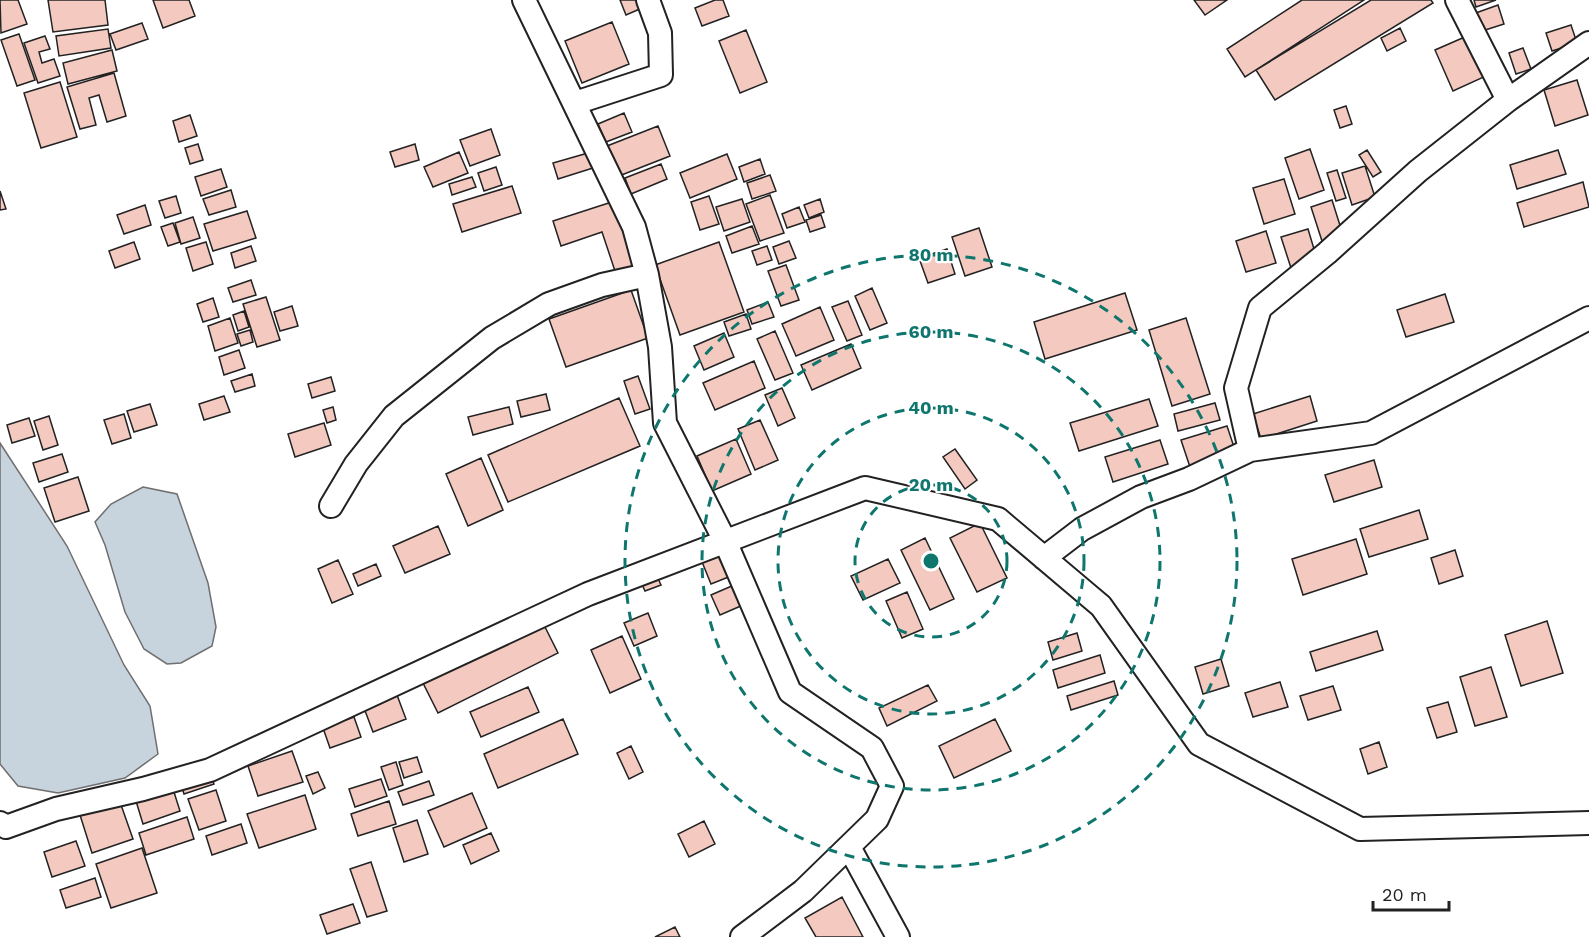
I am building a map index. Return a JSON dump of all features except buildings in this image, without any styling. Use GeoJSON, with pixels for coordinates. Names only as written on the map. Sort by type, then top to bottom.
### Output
{"type":"FeatureCollection","features":[{"type":"Feature","properties":{"kind":"street"},"geometry":{"type":"LineString","coordinates":[[524,0],[634,227],[647,275],[660,347],[665,423],[725,541],[790,693],[872,748],[892,786],[877,819],[803,891],[742,937]]}},
{"type":"Feature","properties":{"kind":"street"},"geometry":{"type":"LineString","coordinates":[[575,103],[662,75],[660,33],[648,0]]}},
{"type":"Feature","properties":{"kind":"street"},"geometry":{"type":"LineString","coordinates":[[1457,0],[1508,99]]}},
{"type":"Feature","properties":{"kind":"street"},"geometry":{"type":"LineString","coordinates":[[1250,450],[1236,388],[1260,308],[1328,252],[1418,171],[1508,99],[1589,43]]}},
{"type":"Feature","properties":{"kind":"street"},"geometry":{"type":"LineString","coordinates":[[331,506],[356,464],[394,416],[492,338],[549,304],[602,285],[647,275]]}},
{"type":"Feature","properties":{"kind":"street"},"geometry":{"type":"LineString","coordinates":[[1044,558],[1082,529],[1141,497],[1189,479],[1250,450],[1371,433],[1589,318]]}},
{"type":"Feature","properties":{"kind":"street"},"geometry":{"type":"LineString","coordinates":[[2,826],[56,809],[143,789],[210,770],[588,594],[865,488],[998,519],[1101,606],[1199,744],[1360,829],[1589,823]]}},
{"type":"Feature","properties":{"kind":"street"},"geometry":{"type":"LineString","coordinates":[[849,847],[898,937]]}},
{"type":"Feature","properties":{"kind":"shaded area"},"geometry":{"type":"Polygon","coordinates":[[[0,443],[67,546],[124,665],[150,706],[158,754],[125,778],[58,793],[18,786],[0,764],[0,443]]]}},
{"type":"Feature","properties":{"kind":"shaded area"},"geometry":{"type":"Polygon","coordinates":[[[143,487],[177,494],[208,583],[216,627],[212,646],[181,663],[167,664],[144,649],[125,612],[105,545],[95,522],[111,504],[143,487]]]}}]}
